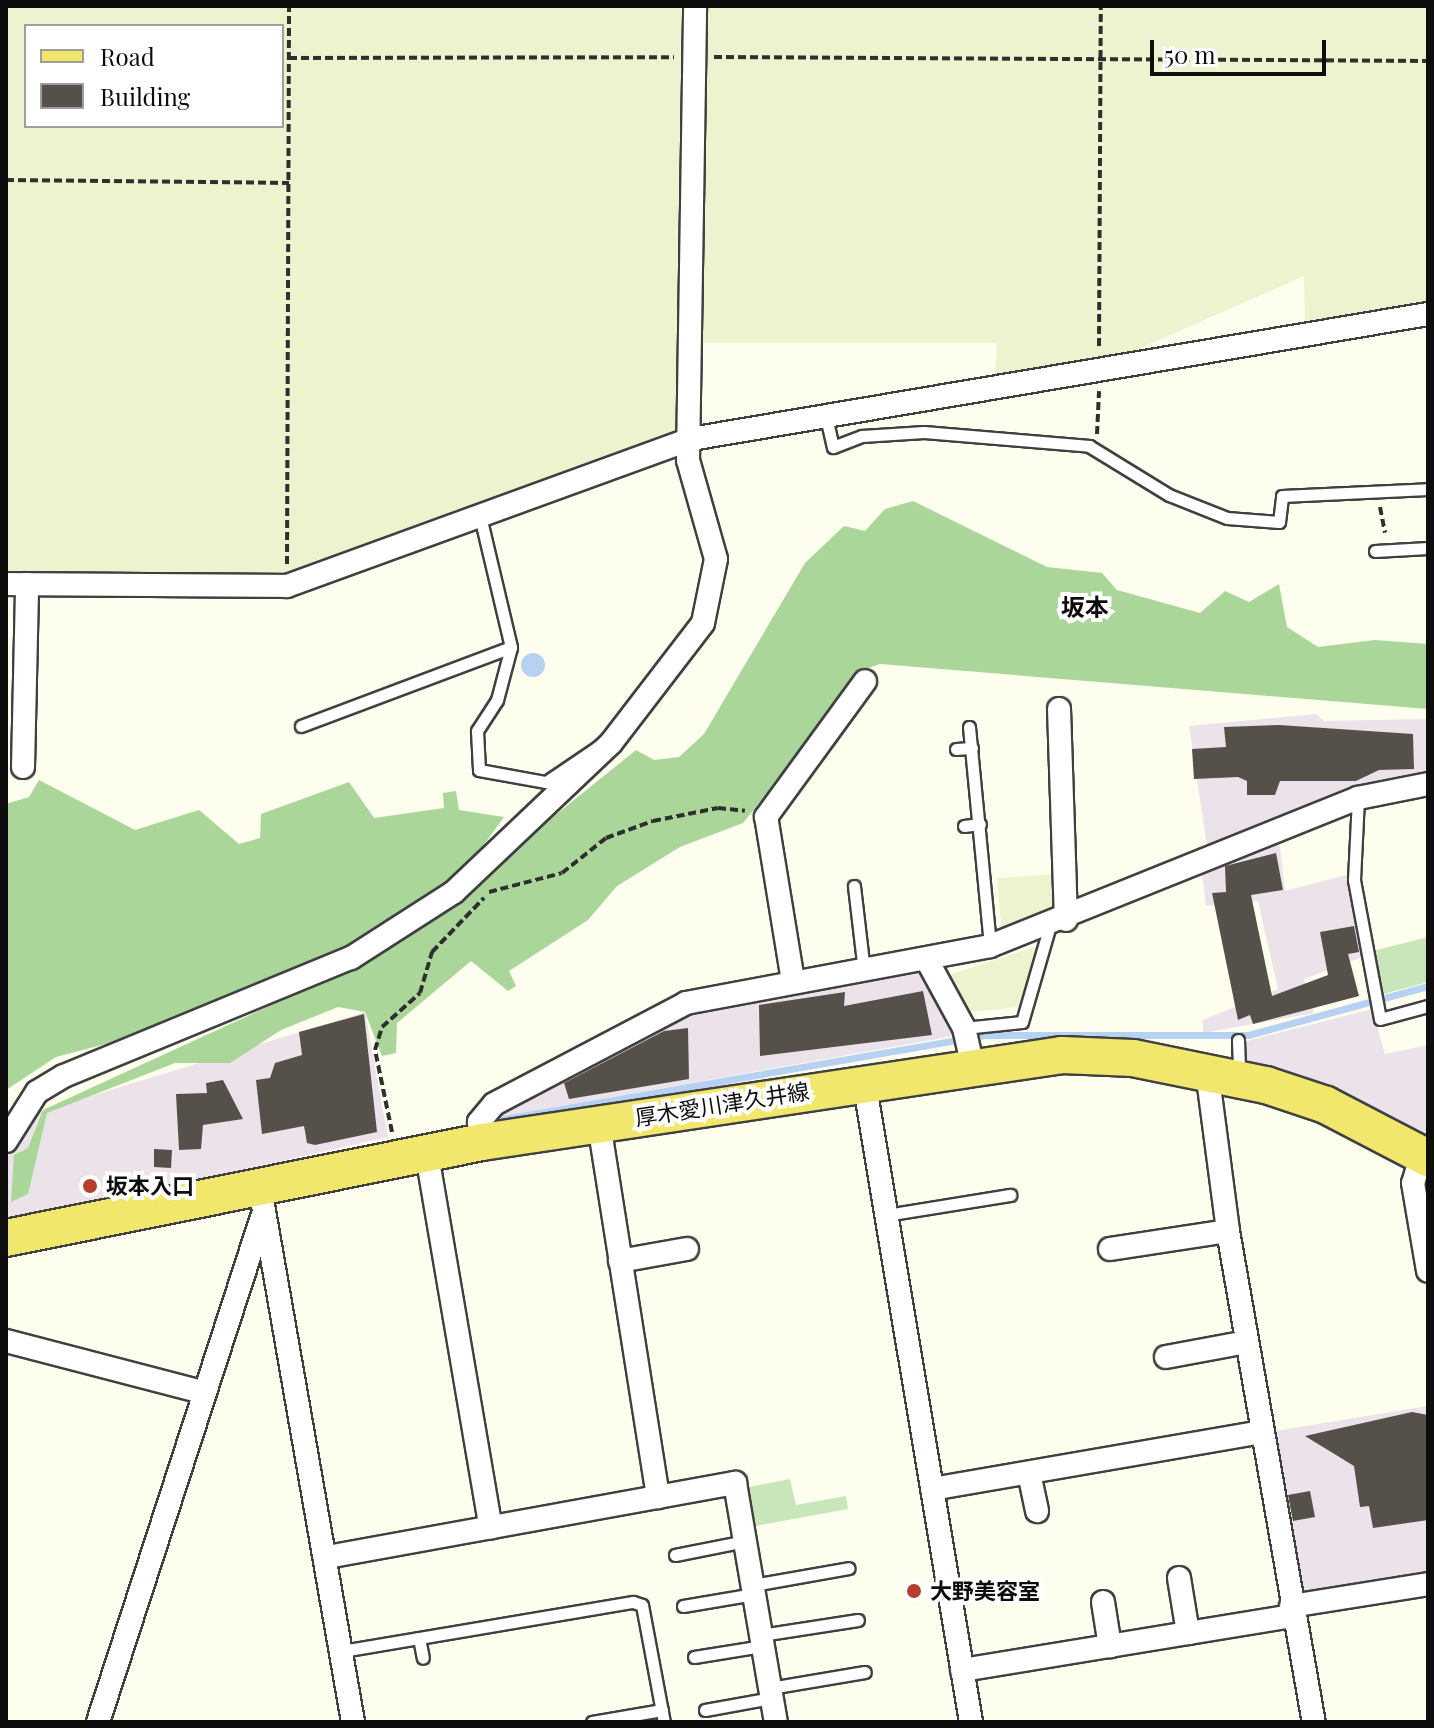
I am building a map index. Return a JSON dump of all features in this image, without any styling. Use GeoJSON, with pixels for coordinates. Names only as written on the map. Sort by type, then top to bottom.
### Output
{"type":"FeatureCollection","features":[{"type":"Feature","properties":{"kind":"main road","name":"厚木愛川津久井線"},"geometry":{"type":"LineString","coordinates":[[6,1238],[262,1201],[413,1157],[482,1142],[864,1081],[968,1044],[1223,1074],[1326,1105],[1425,1156]]}},
{"type":"Feature","properties":{"kind":"street"},"geometry":{"type":"LineString","coordinates":[[6,1141],[37,1092],[64,1076],[395,935],[454,892],[611,743],[703,623],[715,592],[716,559],[688,460],[691,439],[695,6]]}},
{"type":"Feature","properties":{"kind":"street"},"geometry":{"type":"LineString","coordinates":[[23,767],[15,703],[17,584],[287,586],[691,439],[1428,314]]}},
{"type":"Feature","properties":{"kind":"street"},"geometry":{"type":"LineString","coordinates":[[793,981],[766,817],[865,681]]}},
{"type":"Feature","properties":{"kind":"street"},"geometry":{"type":"LineString","coordinates":[[1058,922],[1059,709]]}},
{"type":"Feature","properties":{"kind":"street"},"geometry":{"type":"LineString","coordinates":[[482,1142],[479,1122],[494,1104],[638,1022],[686,1003],[793,981],[928,962],[990,946],[1058,922],[1358,798],[1428,784]]}},
{"type":"Feature","properties":{"kind":"street"},"geometry":{"type":"LineString","coordinates":[[928,962],[968,1044]]}},
{"type":"Feature","properties":{"kind":"street"},"geometry":{"type":"LineString","coordinates":[[1223,1074],[1228,1231],[1292,1611],[1314,1722]]}},
{"type":"Feature","properties":{"kind":"street"},"geometry":{"type":"LineString","coordinates":[[864,1081],[971,1722]]}},
{"type":"Feature","properties":{"kind":"street"},"geometry":{"type":"LineString","coordinates":[[599,1124],[658,1497]]}},
{"type":"Feature","properties":{"kind":"street"},"geometry":{"type":"LineString","coordinates":[[1425,1156],[1413,1183],[1428,1271]]}},
{"type":"Feature","properties":{"kind":"street"},"geometry":{"type":"LineString","coordinates":[[413,1157],[491,1528]]}},
{"type":"Feature","properties":{"kind":"street"},"geometry":{"type":"LineString","coordinates":[[98,1722],[262,1201]]}},
{"type":"Feature","properties":{"kind":"street"},"geometry":{"type":"LineString","coordinates":[[262,1201],[327,1557],[353,1722]]}},
{"type":"Feature","properties":{"kind":"street"},"geometry":{"type":"LineString","coordinates":[[1110,1249],[1228,1231]]}},
{"type":"Feature","properties":{"kind":"street"},"geometry":{"type":"LineString","coordinates":[[620,1261],[687,1249]]}},
{"type":"Feature","properties":{"kind":"street"},"geometry":{"type":"LineString","coordinates":[[6,1341],[202,1392]]}},
{"type":"Feature","properties":{"kind":"street"},"geometry":{"type":"LineString","coordinates":[[1166,1357],[1247,1342]]}},
{"type":"Feature","properties":{"kind":"street"},"geometry":{"type":"LineString","coordinates":[[932,1489],[1261,1432]]}},
{"type":"Feature","properties":{"kind":"street"},"geometry":{"type":"LineString","coordinates":[[1029,1473],[1037,1511]]}},
{"type":"Feature","properties":{"kind":"street"},"geometry":{"type":"LineString","coordinates":[[327,1557],[735,1483],[776,1722]]}},
{"type":"Feature","properties":{"kind":"street"},"geometry":{"type":"LineString","coordinates":[[1179,1578],[1188,1633]]}},
{"type":"Feature","properties":{"kind":"street"},"geometry":{"type":"LineString","coordinates":[[962,1670],[1188,1633],[1428,1584]]}},
{"type":"Feature","properties":{"kind":"street"},"geometry":{"type":"LineString","coordinates":[[1103,1602],[1110,1646]]}},
{"type":"Feature","properties":{"kind":"lane"},"geometry":{"type":"LineString","coordinates":[[826,417],[833,447],[862,436],[924,432],[1097,448],[1169,495],[1227,518],[1283,523],[1282,496],[1376,489],[1428,489]]}},
{"type":"Feature","properties":{"kind":"lane"},"geometry":{"type":"LineString","coordinates":[[480,516],[511,647],[497,700],[477,731],[479,770],[546,782],[590,749],[611,743]]}},
{"type":"Feature","properties":{"kind":"lane"},"geometry":{"type":"LineString","coordinates":[[1375,551],[1428,548]]}},
{"type":"Feature","properties":{"kind":"lane"},"geometry":{"type":"LineString","coordinates":[[301,726],[511,647]]}},
{"type":"Feature","properties":{"kind":"lane"},"geometry":{"type":"LineString","coordinates":[[969,727],[990,946]]}},
{"type":"Feature","properties":{"kind":"lane"},"geometry":{"type":"LineString","coordinates":[[956,749],[972,748]]}},
{"type":"Feature","properties":{"kind":"lane"},"geometry":{"type":"LineString","coordinates":[[1358,798],[1354,880],[1380,1019],[1428,1006]]}},
{"type":"Feature","properties":{"kind":"lane"},"geometry":{"type":"LineString","coordinates":[[964,826],[980,824]]}},
{"type":"Feature","properties":{"kind":"lane"},"geometry":{"type":"LineString","coordinates":[[854,886],[864,972]]}},
{"type":"Feature","properties":{"kind":"lane"},"geometry":{"type":"LineString","coordinates":[[968,1044],[1022,1022],[1058,922]]}},
{"type":"Feature","properties":{"kind":"lane"},"geometry":{"type":"LineString","coordinates":[[1223,1074],[1238,1040]]}},
{"type":"Feature","properties":{"kind":"lane"},"geometry":{"type":"LineString","coordinates":[[886,1215],[1010,1195]]}},
{"type":"Feature","properties":{"kind":"lane"},"geometry":{"type":"LineString","coordinates":[[675,1555],[745,1541]]}},
{"type":"Feature","properties":{"kind":"lane"},"geometry":{"type":"LineString","coordinates":[[683,1606],[849,1568]]}},
{"type":"Feature","properties":{"kind":"lane"},"geometry":{"type":"LineString","coordinates":[[342,1651],[633,1602],[642,1605],[663,1716],[592,1722]]}},
{"type":"Feature","properties":{"kind":"lane"},"geometry":{"type":"LineString","coordinates":[[694,1657],[858,1620]]}},
{"type":"Feature","properties":{"kind":"lane"},"geometry":{"type":"LineString","coordinates":[[419,1638],[423,1658]]}},
{"type":"Feature","properties":{"kind":"lane"},"geometry":{"type":"LineString","coordinates":[[705,1710],[865,1672]]}},
{"type":"Feature","properties":{"kind":"path"},"geometry":{"type":"LineString","coordinates":[[287,586],[289,6]]}},
{"type":"Feature","properties":{"kind":"path"},"geometry":{"type":"LineString","coordinates":[[1097,448],[1101,6]]}},
{"type":"Feature","properties":{"kind":"path"},"geometry":{"type":"LineString","coordinates":[[289,58],[694,57],[1101,63],[1428,61]]}},
{"type":"Feature","properties":{"kind":"path"},"geometry":{"type":"LineString","coordinates":[[6,180],[289,183]]}},
{"type":"Feature","properties":{"kind":"path"},"geometry":{"type":"LineString","coordinates":[[1376,489],[1389,551]]}},
{"type":"Feature","properties":{"kind":"path"},"geometry":{"type":"LineString","coordinates":[[489,892],[562,873],[606,838],[653,821],[718,808],[766,817]]}},
{"type":"Feature","properties":{"kind":"path"},"geometry":{"type":"LineString","coordinates":[[413,1157],[375,1050],[393,1012],[420,993],[432,952],[496,881]]}},
{"type":"Feature","properties":{"kind":"shaded area"},"geometry":{"type":"Polygon","coordinates":[[[1316,714],[1324,721],[1428,719],[1428,776],[1383,781],[1208,853],[1189,726],[1316,714]]]}},
{"type":"Feature","properties":{"kind":"shaded area"},"geometry":{"type":"Polygon","coordinates":[[[1279,839],[1285,891],[1350,874],[1365,956],[1304,979],[1314,1013],[1203,1033],[1203,1020],[1278,989],[1258,901],[1206,906],[1202,873],[1279,839]]]}},
{"type":"Feature","properties":{"kind":"shaded area"},"geometry":{"type":"Polygon","coordinates":[[[926,970],[960,1035],[494,1118],[527,1091],[696,1007],[926,970]]]}},
{"type":"Feature","properties":{"kind":"shaded area"},"geometry":{"type":"Polygon","coordinates":[[[1372,1009],[1385,1054],[1428,1045],[1428,1142],[1245,1066],[1243,1042],[1372,1009]]]}},
{"type":"Feature","properties":{"kind":"shaded area"},"geometry":{"type":"Polygon","coordinates":[[[365,1012],[388,1137],[6,1223],[6,1158],[29,1115],[365,1012]]]}},
{"type":"Feature","properties":{"kind":"shaded area"},"geometry":{"type":"Polygon","coordinates":[[[1428,1406],[1428,1580],[1303,1601],[1269,1432],[1428,1406]]]}},
{"type":"Feature","properties":{"kind":"green space"},"geometry":{"type":"Polygon","coordinates":[[[6,6],[1428,6],[1428,305],[1305,327],[1304,276],[1125,355],[995,379],[997,343],[685,343],[685,425],[677,435],[276,578],[6,576],[6,6]]]}},
{"type":"Feature","properties":{"kind":"green space"},"geometry":{"type":"Polygon","coordinates":[[[913,501],[1047,567],[1102,573],[1117,590],[1200,613],[1225,591],[1249,602],[1279,584],[1287,627],[1318,647],[1375,640],[1428,644],[1428,709],[880,664],[866,669],[743,823],[680,847],[617,886],[588,920],[509,971],[516,986],[508,991],[471,961],[397,1023],[396,1053],[382,1056],[365,1012],[338,1007],[281,1030],[230,1063],[175,1063],[47,1113],[28,1194],[11,1202],[14,1155],[28,1148],[43,1110],[326,980],[321,961],[121,1040],[56,1057],[6,1090],[6,804],[29,797],[39,780],[135,830],[199,810],[239,844],[260,838],[261,814],[349,782],[374,818],[444,808],[443,793],[456,791],[459,810],[504,817],[483,846],[497,862],[636,750],[654,760],[679,757],[704,734],[805,563],[844,526],[865,531],[885,509],[913,501]]]}},
{"type":"Feature","properties":{"kind":"green space"},"geometry":{"type":"Polygon","coordinates":[[[1058,874],[1059,907],[1002,934],[997,878],[1058,874]]]}},
{"type":"Feature","properties":{"kind":"green space"},"geometry":{"type":"Polygon","coordinates":[[[1428,937],[1428,982],[1380,995],[1373,951],[1428,937]]]}},
{"type":"Feature","properties":{"kind":"green space"},"geometry":{"type":"Polygon","coordinates":[[[1041,945],[1021,1007],[969,1012],[945,976],[1041,945]]]}},
{"type":"Feature","properties":{"kind":"green space"},"geometry":{"type":"Polygon","coordinates":[[[790,1479],[796,1505],[846,1496],[848,1509],[750,1527],[749,1487],[790,1479]]]}},
{"type":"Feature","properties":{"kind":"water"},"geometry":{"type":"Polygon","coordinates":[[[533,653],[541,657],[545,665],[541,673],[533,677],[525,673],[521,665],[525,657],[533,653]]]}},
{"type":"Feature","properties":{"kind":"building"},"geometry":{"type":"Polygon","coordinates":[[[1279,725],[1413,734],[1414,769],[1379,770],[1356,781],[1280,781],[1275,795],[1247,795],[1247,781],[1238,777],[1194,779],[1192,749],[1226,747],[1224,727],[1279,725]]]}},
{"type":"Feature","properties":{"kind":"building"},"geometry":{"type":"Polygon","coordinates":[[[1276,853],[1283,890],[1251,895],[1272,996],[1328,975],[1320,932],[1354,926],[1359,952],[1348,954],[1359,996],[1253,1024],[1250,1015],[1238,1020],[1212,893],[1226,892],[1225,866],[1276,853]]]}},
{"type":"Feature","properties":{"kind":"building"},"geometry":{"type":"Polygon","coordinates":[[[923,991],[932,1035],[760,1056],[759,1005],[845,992],[844,1006],[923,991]]]}},
{"type":"Feature","properties":{"kind":"building"},"geometry":{"type":"Polygon","coordinates":[[[364,1014],[377,1132],[315,1145],[307,1143],[304,1126],[262,1134],[256,1080],[270,1078],[275,1063],[302,1055],[299,1032],[364,1014]]]}},
{"type":"Feature","properties":{"kind":"building"},"geometry":{"type":"Polygon","coordinates":[[[688,1028],[689,1079],[569,1099],[564,1083],[664,1031],[688,1028]]]}},
{"type":"Feature","properties":{"kind":"building"},"geometry":{"type":"Polygon","coordinates":[[[223,1080],[243,1119],[203,1125],[201,1149],[179,1150],[176,1094],[207,1093],[206,1083],[223,1080]]]}},
{"type":"Feature","properties":{"kind":"building"},"geometry":{"type":"Polygon","coordinates":[[[154,1149],[172,1150],[171,1168],[154,1167],[154,1149]]]}},
{"type":"Feature","properties":{"kind":"building"},"geometry":{"type":"Polygon","coordinates":[[[1412,1412],[1428,1415],[1428,1520],[1373,1528],[1369,1506],[1360,1507],[1354,1466],[1305,1436],[1412,1412]]]}},
{"type":"Feature","properties":{"kind":"building"},"geometry":{"type":"Polygon","coordinates":[[[1310,1491],[1315,1517],[1293,1521],[1288,1495],[1310,1491]]]}},
{"type":"Feature","properties":{"kind":"waterway"},"geometry":{"type":"LineString","coordinates":[[504,1119],[985,1035],[1248,1035],[1428,986]]}},
{"type":"Feature","properties":{"kind":"place","name":"坂本入口"},"geometry":{"type":"Point","coordinates":[90,1186]}},
{"type":"Feature","properties":{"kind":"place","name":"大野美容室"},"geometry":{"type":"Point","coordinates":[914,1591]}},
{"type":"Feature","properties":{"kind":"district","name":"坂本"},"geometry":{"type":"Point","coordinates":[1085,607]}}]}
